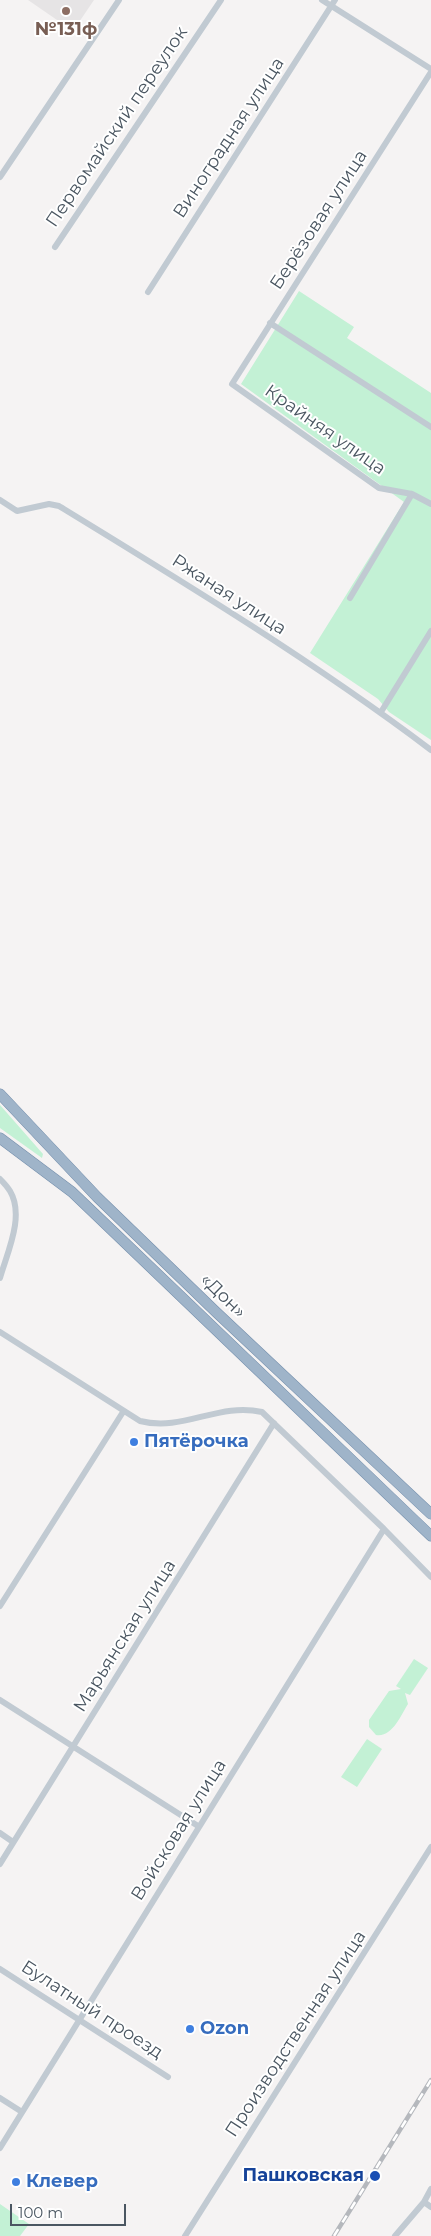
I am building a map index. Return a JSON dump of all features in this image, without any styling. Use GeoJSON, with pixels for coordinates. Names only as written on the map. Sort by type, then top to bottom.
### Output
{"type":"FeatureCollection","features":[{"type":"Feature","properties":{"kind":"highway","name":"«Дон»"},"geometry":{"type":"LineString","coordinates":[[0,1094],[97,1197],[431,1514]]}},
{"type":"Feature","properties":{"kind":"highway","name":"«Дон»"},"geometry":{"type":"LineString","coordinates":[[0,1138],[72,1192],[431,1536]]}},
{"type":"Feature","properties":{"kind":"street"},"geometry":{"type":"LineString","coordinates":[[0,177],[119,0]]}},
{"type":"Feature","properties":{"kind":"street","name":"Первомайский переулок"},"geometry":{"type":"LineString","coordinates":[[55,247],[221,0]]}},
{"type":"Feature","properties":{"kind":"street"},"geometry":{"type":"LineString","coordinates":[[322,0],[333,3],[431,71]]}},
{"type":"Feature","properties":{"kind":"street","name":"Виноградная улица"},"geometry":{"type":"LineString","coordinates":[[148,292],[333,3]]}},
{"type":"Feature","properties":{"kind":"street","name":"Берёзовая улица"},"geometry":{"type":"LineString","coordinates":[[232,384],[431,71]]}},
{"type":"Feature","properties":{"kind":"street"},"geometry":{"type":"LineString","coordinates":[[270,323],[431,427]]}},
{"type":"Feature","properties":{"kind":"street","name":"Крайняя улица"},"geometry":{"type":"LineString","coordinates":[[232,384],[379,488],[412,494],[431,504]]}},
{"type":"Feature","properties":{"kind":"street"},"geometry":{"type":"LineString","coordinates":[[350,598],[412,494]]}},
{"type":"Feature","properties":{"kind":"street","name":"Ржаная улица"},"geometry":{"type":"LineString","coordinates":[[0,500],[17,510],[28,510],[48,504],[59,506],[213,601],[381,712],[431,750]]}},
{"type":"Feature","properties":{"kind":"street"},"geometry":{"type":"LineString","coordinates":[[381,712],[431,631]]}},
{"type":"Feature","properties":{"kind":"street"},"geometry":{"type":"LineString","coordinates":[[0,1179],[10,1191],[15,1206],[15,1223],[0,1278]]}},
{"type":"Feature","properties":{"kind":"street"},"geometry":{"type":"LineString","coordinates":[[0,1332],[123,1412],[140,1421],[157,1425],[176,1423],[233,1410],[246,1409],[262,1412],[384,1529],[431,1577]]}},
{"type":"Feature","properties":{"kind":"street"},"geometry":{"type":"LineString","coordinates":[[0,1606],[123,1412]]}},
{"type":"Feature","properties":{"kind":"street","name":"Марьянская улица"},"geometry":{"type":"LineString","coordinates":[[0,1864],[74,1748],[274,1423]]}},
{"type":"Feature","properties":{"kind":"street","name":"Войсковая улица"},"geometry":{"type":"LineString","coordinates":[[0,2148],[384,1529]]}},
{"type":"Feature","properties":{"kind":"street"},"geometry":{"type":"LineString","coordinates":[[0,1700],[198,1826]]}},
{"type":"Feature","properties":{"kind":"street"},"geometry":{"type":"LineString","coordinates":[[0,1833],[14,1842]]}},
{"type":"Feature","properties":{"kind":"street","name":"Производственная улица"},"geometry":{"type":"LineString","coordinates":[[185,2236],[431,1847]]}},
{"type":"Feature","properties":{"kind":"street","name":"Булатный проезд"},"geometry":{"type":"LineString","coordinates":[[0,1969],[168,2077]]}},
{"type":"Feature","properties":{"kind":"street"},"geometry":{"type":"LineString","coordinates":[[0,2098],[22,2112]]}},
{"type":"Feature","properties":{"kind":"street"},"geometry":{"type":"LineString","coordinates":[[395,2236],[424,2202],[431,2189]]}},
{"type":"Feature","properties":{"kind":"street"},"geometry":{"type":"LineString","coordinates":[[424,2202],[431,2207]]}},
{"type":"Feature","properties":{"kind":"shaded area","name":"№131ф"},"geometry":{"type":"Polygon","coordinates":[[[28,0],[94,0],[73,31],[28,0]]]}},
{"type":"Feature","properties":{"kind":"green space"},"geometry":{"type":"Polygon","coordinates":[[[299,291],[354,327],[347,338],[431,393],[431,740],[389,712],[378,699],[310,653],[404,502],[241,384],[299,291]]]}},
{"type":"Feature","properties":{"kind":"green space"},"geometry":{"type":"Polygon","coordinates":[[[0,1105],[43,1154],[42,1158],[0,1128],[0,1105]]]}},
{"type":"Feature","properties":{"kind":"green space"},"geometry":{"type":"Polygon","coordinates":[[[414,1659],[428,1668],[410,1695],[405,1693],[408,1704],[395,1725],[387,1733],[376,1735],[369,1727],[369,1720],[389,1691],[401,1689],[396,1686],[414,1659]]]}},
{"type":"Feature","properties":{"kind":"green space"},"geometry":{"type":"Polygon","coordinates":[[[367,1739],[382,1749],[357,1787],[341,1777],[367,1739]]]}},
{"type":"Feature","properties":{"kind":"green space"},"geometry":{"type":"Polygon","coordinates":[[[0,2204],[29,2224],[20,2236],[0,2236],[0,2204]]]}},
{"type":"Feature","properties":{"kind":"railway"},"geometry":{"type":"LineString","coordinates":[[334,2236],[431,2080]]}},
{"type":"Feature","properties":{"kind":"place","name":"№131ф"},"geometry":{"type":"Point","coordinates":[66,11]}},
{"type":"Feature","properties":{"kind":"place","name":"Пятёрочка"},"geometry":{"type":"Point","coordinates":[134,1442]}},
{"type":"Feature","properties":{"kind":"place","name":"Ozon"},"geometry":{"type":"Point","coordinates":[190,2029]}},
{"type":"Feature","properties":{"kind":"place","name":"Пашковская"},"geometry":{"type":"Point","coordinates":[375,2176]}},
{"type":"Feature","properties":{"kind":"place","name":"Клевер"},"geometry":{"type":"Point","coordinates":[16,2182]}}]}
